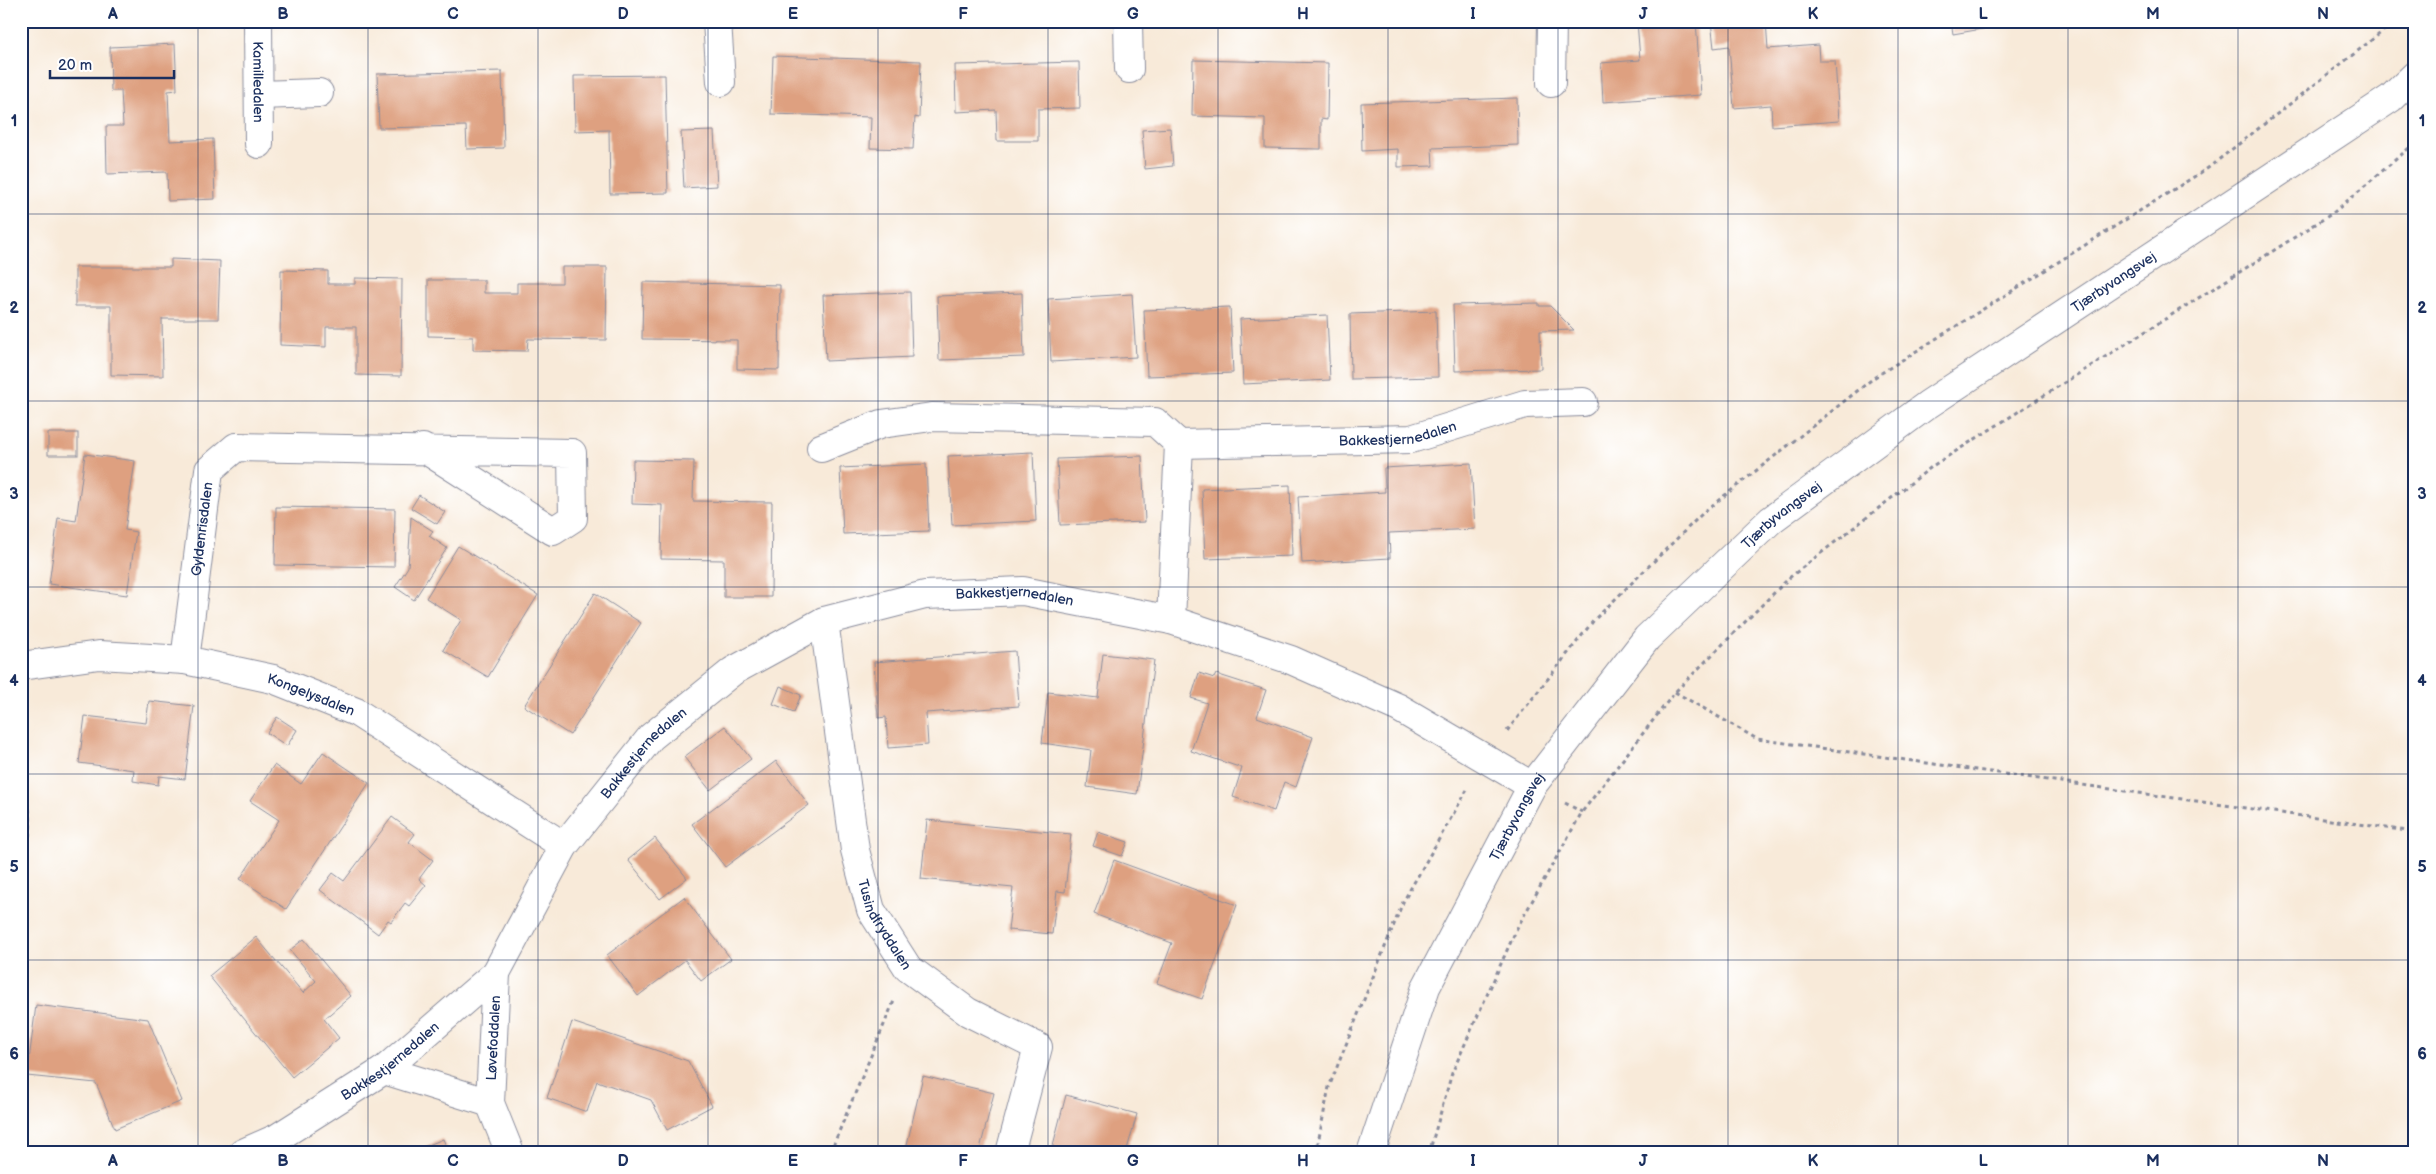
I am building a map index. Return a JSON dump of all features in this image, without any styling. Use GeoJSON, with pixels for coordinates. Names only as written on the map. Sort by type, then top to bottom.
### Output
{"type":"FeatureCollection","features":[{"type":"Feature","properties":{"kind":"street","name":"Kamilledalen"},"geometry":{"type":"LineString","coordinates":[[258,21],[259,144]]}},
{"type":"Feature","properties":{"kind":"street"},"geometry":{"type":"LineString","coordinates":[[717,21],[720,82]]}},
{"type":"Feature","properties":{"kind":"street"},"geometry":{"type":"LineString","coordinates":[[1128,21],[1129,69]]}},
{"type":"Feature","properties":{"kind":"street"},"geometry":{"type":"LineString","coordinates":[[1551,83],[1552,21]]}},
{"type":"Feature","properties":{"kind":"street","name":"Tjærbyvangsvej"},"geometry":{"type":"LineString","coordinates":[[1371,1153],[1426,987],[1532,786],[1647,638],[1771,520],[1927,405],[2391,98],[2415,75]]}},
{"type":"Feature","properties":{"kind":"street"},"geometry":{"type":"LineString","coordinates":[[259,95],[319,93]]}},
{"type":"Feature","properties":{"kind":"street","name":"Bakkestjernedalen"},"geometry":{"type":"LineString","coordinates":[[1179,444],[1411,439],[1525,404],[1583,402]]}},
{"type":"Feature","properties":{"kind":"street"},"geometry":{"type":"LineString","coordinates":[[821,448],[881,424],[932,417],[1155,422],[1179,444],[1171,620]]}},
{"type":"Feature","properties":{"kind":"street","name":"Gyldenrisdalen"},"geometry":{"type":"LineString","coordinates":[[185,660],[209,470],[236,447],[422,448],[572,453],[573,518],[553,531],[422,448]]}},
{"type":"Feature","properties":{"kind":"street","name":"Bakkestjernedalen"},"geometry":{"type":"LineString","coordinates":[[243,1153],[278,1138],[384,1070],[496,973],[564,846],[651,737],[733,671],[824,621],[926,595],[1023,591],[1171,620],[1291,660],[1399,708],[1532,786]]}},
{"type":"Feature","properties":{"kind":"street","name":"Tusindfryddalen"},"geometry":{"type":"LineString","coordinates":[[824,621],[855,850],[871,910],[908,968],[968,1012],[1038,1047],[1010,1153]]}},
{"type":"Feature","properties":{"kind":"street","name":"Kongelysdalen"},"geometry":{"type":"LineString","coordinates":[[21,666],[99,655],[185,660],[273,679],[356,712],[564,846]]}},
{"type":"Feature","properties":{"kind":"street","name":"Løvefoddalen"},"geometry":{"type":"LineString","coordinates":[[496,973],[490,1103],[510,1153]]}},
{"type":"Feature","properties":{"kind":"street","name":"Løvefoddalen"},"geometry":{"type":"LineString","coordinates":[[384,1070],[490,1103]]}},
{"type":"Feature","properties":{"kind":"path"},"geometry":{"type":"LineString","coordinates":[[1429,1153],[1452,1073],[1517,928],[1582,812],[1675,692],[1789,578],[1934,465],[2332,213],[2415,143]]}},
{"type":"Feature","properties":{"kind":"path"},"geometry":{"type":"LineString","coordinates":[[1675,692],[1758,739],[2415,832]]}},
{"type":"Feature","properties":{"kind":"path"},"geometry":{"type":"LineString","coordinates":[[21,786],[31,810],[29,841],[21,856]]}},
{"type":"Feature","properties":{"kind":"path"},"geometry":{"type":"LineString","coordinates":[[830,1153],[908,968]]}},
{"type":"Feature","properties":{"kind":"building"},"geometry":{"type":"Polygon","coordinates":[[[607,21],[621,21],[621,23],[607,24],[607,21]]]}},
{"type":"Feature","properties":{"kind":"building"},"geometry":{"type":"Polygon","coordinates":[[[1637,21],[1696,21],[1701,95],[1603,102],[1601,63],[1640,60],[1637,21]]]}},
{"type":"Feature","properties":{"kind":"building"},"geometry":{"type":"Polygon","coordinates":[[[1711,21],[1766,21],[1768,49],[1818,45],[1819,61],[1835,61],[1839,121],[1772,126],[1771,105],[1734,108],[1729,46],[1714,48],[1711,21]]]}},
{"type":"Feature","properties":{"kind":"building"},"geometry":{"type":"Polygon","coordinates":[[[1951,21],[1998,21],[1999,26],[1953,34],[1951,21]]]}},
{"type":"Feature","properties":{"kind":"building"},"geometry":{"type":"Polygon","coordinates":[[[175,44],[177,90],[168,91],[170,141],[213,139],[215,199],[168,201],[167,172],[107,174],[106,126],[123,126],[121,91],[111,91],[110,47],[175,44]]]}},
{"type":"Feature","properties":{"kind":"building"},"geometry":{"type":"Polygon","coordinates":[[[773,56],[921,61],[919,118],[915,117],[913,149],[870,148],[871,117],[771,114],[773,56]]]}},
{"type":"Feature","properties":{"kind":"building"},"geometry":{"type":"Polygon","coordinates":[[[1193,60],[1328,63],[1327,120],[1321,119],[1321,149],[1265,148],[1265,118],[1192,116],[1193,60]]]}},
{"type":"Feature","properties":{"kind":"building"},"geometry":{"type":"Polygon","coordinates":[[[1079,62],[1080,108],[1038,109],[1038,141],[997,141],[996,110],[956,112],[955,65],[1079,62]]]}},
{"type":"Feature","properties":{"kind":"building"},"geometry":{"type":"Polygon","coordinates":[[[502,71],[504,148],[467,149],[466,126],[379,128],[377,74],[502,71]]]}},
{"type":"Feature","properties":{"kind":"building"},"geometry":{"type":"Polygon","coordinates":[[[665,75],[668,193],[610,194],[609,130],[575,131],[574,76],[665,75]]]}},
{"type":"Feature","properties":{"kind":"building"},"geometry":{"type":"Polygon","coordinates":[[[1517,98],[1518,145],[1432,148],[1433,166],[1398,167],[1398,149],[1362,151],[1361,103],[1517,98]]]}},
{"type":"Feature","properties":{"kind":"building"},"geometry":{"type":"Polygon","coordinates":[[[1170,128],[1173,166],[1145,169],[1142,130],[1170,128]]]}},
{"type":"Feature","properties":{"kind":"building"},"geometry":{"type":"Polygon","coordinates":[[[714,131],[717,186],[684,188],[681,132],[714,131]]]}},
{"type":"Feature","properties":{"kind":"building"},"geometry":{"type":"Polygon","coordinates":[[[171,259],[220,261],[218,319],[162,319],[163,376],[111,375],[111,306],[75,306],[75,267],[171,267],[171,259]]]}},
{"type":"Feature","properties":{"kind":"building"},"geometry":{"type":"Polygon","coordinates":[[[562,267],[607,267],[606,340],[528,339],[527,351],[473,350],[473,337],[428,336],[428,280],[484,280],[484,293],[517,293],[517,283],[562,283],[562,267]]]}},
{"type":"Feature","properties":{"kind":"building"},"geometry":{"type":"Polygon","coordinates":[[[281,270],[328,271],[328,284],[355,284],[355,278],[402,279],[401,376],[356,375],[356,327],[326,327],[326,347],[280,345],[281,270]]]}},
{"type":"Feature","properties":{"kind":"building"},"geometry":{"type":"Polygon","coordinates":[[[643,282],[780,285],[779,370],[737,369],[737,340],[642,339],[643,282]]]}},
{"type":"Feature","properties":{"kind":"building"},"geometry":{"type":"Polygon","coordinates":[[[910,292],[912,357],[826,361],[823,295],[910,292]]]}},
{"type":"Feature","properties":{"kind":"building"},"geometry":{"type":"Polygon","coordinates":[[[1022,293],[1024,357],[939,360],[937,296],[1022,293]]]}},
{"type":"Feature","properties":{"kind":"building"},"geometry":{"type":"Polygon","coordinates":[[[1132,294],[1136,357],[1051,362],[1048,299],[1132,294]]]}},
{"type":"Feature","properties":{"kind":"building"},"geometry":{"type":"Polygon","coordinates":[[[1539,303],[1539,306],[1550,306],[1574,330],[1540,331],[1541,369],[1455,371],[1453,305],[1539,303]]]}},
{"type":"Feature","properties":{"kind":"building"},"geometry":{"type":"Polygon","coordinates":[[[1230,307],[1233,373],[1147,376],[1144,310],[1230,307]]]}},
{"type":"Feature","properties":{"kind":"building"},"geometry":{"type":"Polygon","coordinates":[[[1436,311],[1438,377],[1351,379],[1350,314],[1436,311]]]}},
{"type":"Feature","properties":{"kind":"building"},"geometry":{"type":"Polygon","coordinates":[[[1327,315],[1330,380],[1243,384],[1240,319],[1327,315]]]}},
{"type":"Feature","properties":{"kind":"building"},"geometry":{"type":"Polygon","coordinates":[[[48,433],[78,433],[78,455],[48,455],[48,433]]]}},
{"type":"Feature","properties":{"kind":"building"},"geometry":{"type":"Polygon","coordinates":[[[1033,452],[1036,521],[952,525],[948,456],[1033,452]]]}},
{"type":"Feature","properties":{"kind":"building"},"geometry":{"type":"Polygon","coordinates":[[[85,454],[135,461],[125,530],[136,532],[127,595],[49,584],[58,518],[76,521],[85,454]]]}},
{"type":"Feature","properties":{"kind":"building"},"geometry":{"type":"Polygon","coordinates":[[[1142,456],[1145,522],[1060,525],[1057,459],[1142,456]]]}},
{"type":"Feature","properties":{"kind":"building"},"geometry":{"type":"Polygon","coordinates":[[[633,460],[694,461],[693,501],[772,502],[771,597],[724,597],[724,560],[661,559],[662,505],[632,504],[633,460]]]}},
{"type":"Feature","properties":{"kind":"building"},"geometry":{"type":"Polygon","coordinates":[[[1471,463],[1475,529],[1389,533],[1390,558],[1302,563],[1298,497],[1385,492],[1384,468],[1471,463]]]}},
{"type":"Feature","properties":{"kind":"building"},"geometry":{"type":"Polygon","coordinates":[[[926,464],[929,531],[843,534],[840,468],[926,464]]]}},
{"type":"Feature","properties":{"kind":"building"},"geometry":{"type":"Polygon","coordinates":[[[1290,485],[1292,556],[1205,559],[1202,489],[1290,485]]]}},
{"type":"Feature","properties":{"kind":"building"},"geometry":{"type":"Polygon","coordinates":[[[419,495],[445,512],[437,524],[411,508],[419,495]]]}},
{"type":"Feature","properties":{"kind":"building"},"geometry":{"type":"Polygon","coordinates":[[[276,507],[395,509],[394,567],[275,565],[276,507]]]}},
{"type":"Feature","properties":{"kind":"building"},"geometry":{"type":"Polygon","coordinates":[[[411,517],[433,531],[429,536],[447,548],[414,600],[395,587],[408,567],[411,517]]]}},
{"type":"Feature","properties":{"kind":"building"},"geometry":{"type":"Polygon","coordinates":[[[458,546],[538,595],[488,677],[443,650],[461,620],[426,598],[458,546]]]}},
{"type":"Feature","properties":{"kind":"building"},"geometry":{"type":"Polygon","coordinates":[[[595,593],[641,623],[570,735],[524,706],[595,593]]]}},
{"type":"Feature","properties":{"kind":"building"},"geometry":{"type":"Polygon","coordinates":[[[1015,651],[1019,706],[926,713],[928,745],[888,748],[886,717],[878,718],[874,662],[1015,651]]]}},
{"type":"Feature","properties":{"kind":"building"},"geometry":{"type":"Polygon","coordinates":[[[1103,654],[1154,660],[1137,794],[1087,787],[1091,750],[1042,743],[1048,692],[1098,698],[1103,654]]]}},
{"type":"Feature","properties":{"kind":"building"},"geometry":{"type":"Polygon","coordinates":[[[1199,673],[1214,678],[1216,674],[1266,690],[1257,717],[1313,737],[1296,787],[1284,782],[1274,811],[1233,797],[1242,768],[1191,751],[1207,703],[1191,698],[1199,673]]]}},
{"type":"Feature","properties":{"kind":"building"},"geometry":{"type":"Polygon","coordinates":[[[780,686],[801,695],[794,712],[773,704],[780,686]]]}},
{"type":"Feature","properties":{"kind":"building"},"geometry":{"type":"Polygon","coordinates":[[[149,701],[194,706],[185,779],[159,776],[158,785],[133,781],[134,770],[79,763],[85,716],[146,723],[149,701]]]}},
{"type":"Feature","properties":{"kind":"building"},"geometry":{"type":"Polygon","coordinates":[[[277,717],[297,730],[287,746],[267,733],[277,717]]]}},
{"type":"Feature","properties":{"kind":"building"},"geometry":{"type":"Polygon","coordinates":[[[725,726],[751,759],[710,790],[684,757],[725,726]]]}},
{"type":"Feature","properties":{"kind":"building"},"geometry":{"type":"Polygon","coordinates":[[[323,752],[369,783],[286,909],[240,879],[279,820],[250,801],[274,765],[301,784],[323,752]]]}},
{"type":"Feature","properties":{"kind":"building"},"geometry":{"type":"Polygon","coordinates":[[[776,761],[809,805],[725,867],[692,824],[776,761]]]}},
{"type":"Feature","properties":{"kind":"building"},"geometry":{"type":"Polygon","coordinates":[[[392,817],[415,834],[409,842],[433,860],[419,879],[426,885],[409,906],[405,903],[391,922],[388,920],[378,934],[320,890],[333,873],[344,881],[392,817]]]}},
{"type":"Feature","properties":{"kind":"building"},"geometry":{"type":"Polygon","coordinates":[[[927,820],[1071,834],[1065,892],[1057,891],[1052,934],[1008,930],[1013,888],[921,879],[927,820]]]}},
{"type":"Feature","properties":{"kind":"building"},"geometry":{"type":"Polygon","coordinates":[[[1098,832],[1128,842],[1122,856],[1093,846],[1098,832]]]}},
{"type":"Feature","properties":{"kind":"building"},"geometry":{"type":"Polygon","coordinates":[[[655,838],[687,878],[660,899],[628,860],[655,838]]]}},
{"type":"Feature","properties":{"kind":"building"},"geometry":{"type":"Polygon","coordinates":[[[1114,860],[1237,905],[1202,999],[1157,983],[1172,943],[1094,914],[1114,860]]]}},
{"type":"Feature","properties":{"kind":"building"},"geometry":{"type":"Polygon","coordinates":[[[684,897],[731,959],[701,981],[685,960],[638,996],[607,955],[684,897]]]}},
{"type":"Feature","properties":{"kind":"building"},"geometry":{"type":"Polygon","coordinates":[[[256,937],[303,993],[316,981],[290,950],[304,939],[351,996],[324,1019],[339,1038],[292,1077],[209,976],[256,937]]]}},
{"type":"Feature","properties":{"kind":"building"},"geometry":{"type":"Polygon","coordinates":[[[36,1005],[148,1019],[182,1101],[115,1129],[96,1083],[27,1076],[36,1005]]]}},
{"type":"Feature","properties":{"kind":"building"},"geometry":{"type":"Polygon","coordinates":[[[572,1022],[688,1061],[712,1106],[667,1130],[651,1100],[597,1081],[587,1112],[547,1098],[572,1022]]]}},
{"type":"Feature","properties":{"kind":"building"},"geometry":{"type":"Polygon","coordinates":[[[923,1076],[994,1093],[979,1153],[905,1153],[923,1076]]]}},
{"type":"Feature","properties":{"kind":"building"},"geometry":{"type":"Polygon","coordinates":[[[1066,1095],[1137,1114],[1126,1153],[1051,1153],[1066,1095]]]}},
{"type":"Feature","properties":{"kind":"building"},"geometry":{"type":"Polygon","coordinates":[[[443,1139],[449,1153],[410,1153],[443,1139]]]}}]}
